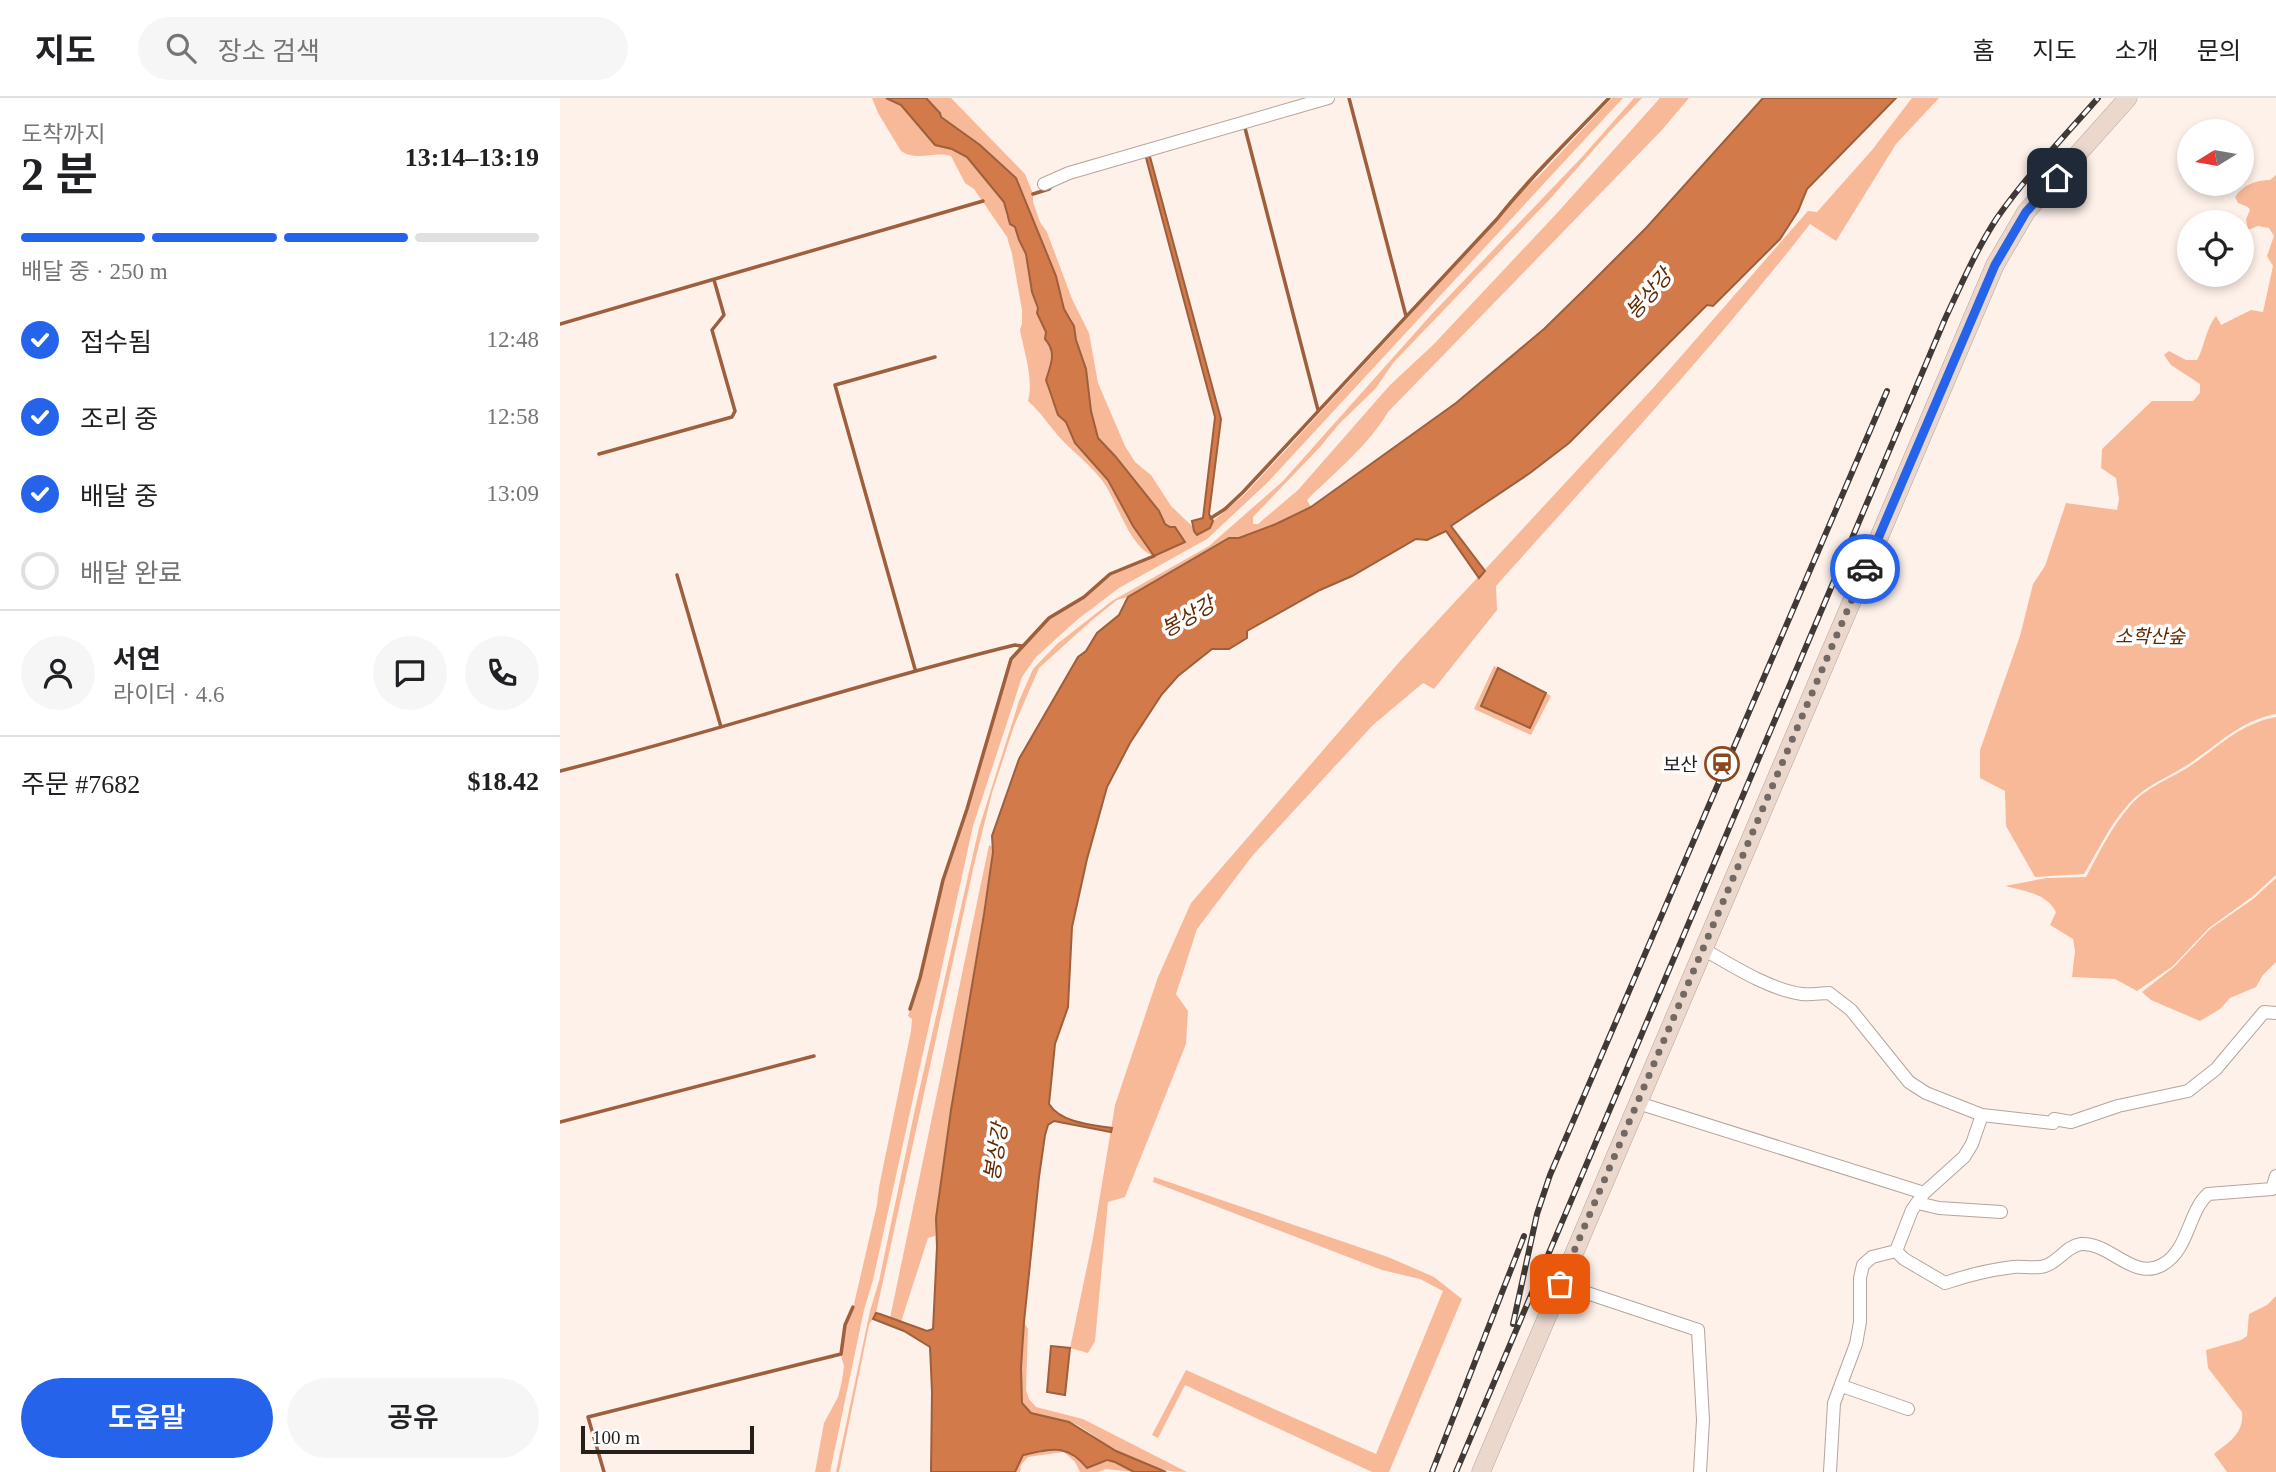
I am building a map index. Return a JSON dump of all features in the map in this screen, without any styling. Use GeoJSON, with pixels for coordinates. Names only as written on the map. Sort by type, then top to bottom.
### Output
{"type":"FeatureCollection","features":[{"type":"Feature","properties":{"kind":"main road"},"geometry":{"type":"LineString","coordinates":[[1481,1472],[1995,265],[2026,212],[2128,98]]}},
{"type":"Feature","properties":{"kind":"street"},"geometry":{"type":"LineString","coordinates":[[1044,184],[1069,173],[1328,98]]}},
{"type":"Feature","properties":{"kind":"street"},"geometry":{"type":"LineString","coordinates":[[1703,950],[1783,989],[1803,995],[1829,993],[1851,1010],[1909,1082],[1926,1093],[1982,1115],[2053,1123],[2054,1119],[2071,1122],[2118,1107],[2188,1091],[2216,1069],[2264,1012],[2276,1013]]}},
{"type":"Feature","properties":{"kind":"street"},"geometry":{"type":"LineString","coordinates":[[1638,1103],[1921,1198],[1939,1208],[2001,1212]]}},
{"type":"Feature","properties":{"kind":"street"},"geometry":{"type":"LineString","coordinates":[[1896,1251],[1912,1210],[1964,1157],[1972,1144],[1982,1115]]}},
{"type":"Feature","properties":{"kind":"street"},"geometry":{"type":"LineString","coordinates":[[1896,1251],[1904,1259],[1945,1283],[1978,1272],[2014,1267],[2044,1267],[2068,1249],[2082,1244],[2096,1247],[2136,1267],[2150,1268],[2162,1264],[2178,1247],[2188,1233],[2202,1200],[2208,1194],[2272,1189],[2276,1176]]}},
{"type":"Feature","properties":{"kind":"street"},"geometry":{"type":"LineString","coordinates":[[1830,1472],[1831,1421],[1834,1403],[1856,1344],[1863,1265],[1872,1257],[1896,1251]]}},
{"type":"Feature","properties":{"kind":"street"},"geometry":{"type":"LineString","coordinates":[[1560,1284],[1698,1329],[1703,1420],[1700,1472]]}},
{"type":"Feature","properties":{"kind":"street"},"geometry":{"type":"LineString","coordinates":[[1842,1386],[1908,1409]]}},
{"type":"Feature","properties":{"kind":"green space"},"geometry":{"type":"Polygon","coordinates":[[[872,98],[886,98],[901,105],[935,145],[952,149],[967,157],[1005,202],[1006,215],[1015,227],[1026,254],[1037,313],[1046,332],[1045,339],[1053,352],[1047,386],[1052,401],[1066,422],[1075,443],[1108,480],[1133,526],[1154,556],[1146,552],[1132,536],[1102,480],[1028,401],[1029,375],[1020,330],[1022,310],[1007,237],[974,189],[965,183],[951,156],[913,156],[901,151],[872,98]]]}},
{"type":"Feature","properties":{"kind":"green space"},"geometry":{"type":"Polygon","coordinates":[[[926,98],[951,98],[1025,174],[1040,222],[1047,232],[1072,299],[1089,333],[1098,383],[1125,446],[1135,462],[1151,475],[1171,506],[1192,526],[1194,532],[1213,521],[1245,494],[1521,192],[1612,98],[1623,98],[1267,483],[1207,539],[1119,588],[1078,619],[1036,657],[1022,677],[973,826],[830,1472],[815,1472],[824,1423],[838,1397],[842,1381],[844,1366],[841,1356],[846,1326],[855,1307],[877,1205],[911,1031],[912,1019],[908,1016],[921,978],[944,880],[968,810],[1012,659],[1041,625],[1085,597],[1111,575],[1185,542],[1165,524],[1159,511],[1138,484],[1098,438],[1091,411],[1086,369],[1071,318],[1064,309],[1056,276],[1016,178],[980,145],[941,117],[926,98]]]}},
{"type":"Feature","properties":{"kind":"green space"},"geometry":{"type":"Polygon","coordinates":[[[1634,98],[1642,98],[1393,363],[1376,388],[1253,517],[1253,524],[1258,524],[1298,490],[1390,385],[1433,345],[1660,98],[1689,98],[1661,131],[1388,412],[1361,447],[1307,500],[1311,507],[1260,531],[1229,538],[1128,597],[1117,600],[1039,668],[1014,726],[992,793],[876,1313],[869,1325],[839,1472],[836,1472],[979,828],[1019,701],[1033,669],[1057,644],[1112,601],[1209,546],[1283,481],[1430,316],[1583,156],[1634,98]]]}},
{"type":"Feature","properties":{"kind":"green space"},"geometry":{"type":"Polygon","coordinates":[[[1912,98],[1939,98],[1896,144],[1836,241],[1810,224],[1696,363],[1496,586],[1497,610],[1434,689],[1423,683],[1373,725],[1253,855],[1197,929],[1176,994],[1188,1011],[1186,1044],[1125,1197],[1108,1202],[1095,1341],[1088,1353],[1070,1348],[1093,1238],[1115,1105],[1158,977],[1191,903],[1401,660],[1655,386],[1808,211],[1817,212],[1872,150],[1912,98]]]}},
{"type":"Feature","properties":{"kind":"green space","name":"소학산숲"},"geometry":{"type":"Polygon","coordinates":[[[2276,175],[2276,714],[2238,729],[2140,794],[2115,822],[2084,874],[2035,877],[2006,826],[2005,791],[1980,778],[1980,750],[2020,636],[2033,584],[2045,566],[2066,503],[2117,510],[2119,499],[2116,478],[2101,468],[2102,449],[2152,401],[2193,401],[2200,393],[2200,384],[2171,365],[2164,355],[2169,351],[2186,360],[2197,360],[2216,316],[2221,325],[2251,310],[2263,312],[2273,266],[2267,256],[2274,236],[2269,228],[2254,228],[2254,210],[2238,203],[2235,197],[2254,196],[2254,183],[2270,180],[2276,175]]]}},
{"type":"Feature","properties":{"kind":"green space"},"geometry":{"type":"Polygon","coordinates":[[[1494,666],[1498,668],[1481,705],[1530,728],[1546,693],[1551,696],[1531,735],[1474,709],[1494,666]]]}},
{"type":"Feature","properties":{"kind":"green space"},"geometry":{"type":"Polygon","coordinates":[[[2276,717],[2276,875],[2252,897],[2209,928],[2173,966],[2137,991],[2115,979],[2072,977],[2075,951],[2073,939],[2050,925],[2056,912],[2052,906],[2034,894],[2005,886],[2047,878],[2086,877],[2117,823],[2142,794],[2187,768],[2239,731],[2276,717]]]}},
{"type":"Feature","properties":{"kind":"green space"},"geometry":{"type":"Polygon","coordinates":[[[989,845],[993,847],[990,871],[946,1143],[935,1236],[928,1238],[901,1322],[890,1318],[989,845]]]}},
{"type":"Feature","properties":{"kind":"green space"},"geometry":{"type":"Polygon","coordinates":[[[2276,878],[2276,962],[2256,987],[2230,998],[2220,1009],[2200,1021],[2151,1000],[2142,992],[2174,967],[2210,929],[2253,899],[2276,878]]]}},
{"type":"Feature","properties":{"kind":"green space"},"geometry":{"type":"Polygon","coordinates":[[[1154,1177],[1388,1257],[1434,1277],[1462,1299],[1389,1472],[1372,1472],[1185,1385],[1158,1438],[1152,1435],[1186,1370],[1376,1454],[1443,1291],[1420,1279],[1382,1270],[1153,1182],[1154,1177]]]}},
{"type":"Feature","properties":{"kind":"green space"},"geometry":{"type":"Polygon","coordinates":[[[2276,1296],[2276,1472],[2227,1472],[2214,1454],[2238,1432],[2242,1412],[2208,1368],[2206,1350],[2247,1336],[2249,1314],[2267,1305],[2276,1296]]]}},
{"type":"Feature","properties":{"kind":"green space"},"geometry":{"type":"Polygon","coordinates":[[[1024,1322],[1028,1329],[1026,1390],[1036,1407],[1083,1419],[1187,1472],[1155,1468],[1135,1461],[1075,1424],[1037,1416],[1025,1409],[1021,1403],[1019,1385],[1024,1322]]]}},
{"type":"Feature","properties":{"kind":"green space"},"geometry":{"type":"Polygon","coordinates":[[[1064,1449],[1074,1453],[1087,1468],[1111,1462],[1134,1472],[1106,1469],[1080,1472],[1075,1462],[1064,1452],[1028,1457],[1021,1465],[1020,1472],[1015,1472],[1023,1455],[1064,1449]]]}},
{"type":"Feature","properties":{"kind":"water"},"geometry":{"type":"Polygon","coordinates":[[[886,98],[926,98],[941,117],[980,145],[1016,178],[1056,276],[1064,309],[1074,326],[1086,369],[1091,411],[1098,438],[1159,511],[1165,524],[1175,527],[1185,542],[1154,556],[1133,526],[1108,480],[1075,443],[1066,422],[1058,415],[1046,380],[1052,358],[1051,349],[1037,313],[1026,254],[1015,227],[1010,224],[1004,202],[967,157],[952,149],[935,145],[901,105],[886,98]]]}},
{"type":"Feature","properties":{"kind":"water","name":"봉상강"},"geometry":{"type":"Polygon","coordinates":[[[1763,98],[1896,98],[1807,189],[1798,211],[1780,239],[1713,306],[1707,305],[1569,443],[1530,473],[1451,526],[1485,571],[1479,578],[1446,531],[1427,540],[1416,539],[1247,631],[1247,638],[1229,649],[1212,649],[1178,676],[1162,694],[1130,743],[1107,787],[1087,859],[1072,927],[1068,1007],[1055,1044],[1049,1104],[1069,1119],[1112,1128],[1111,1132],[1054,1121],[1048,1125],[1039,1177],[1024,1322],[1022,1403],[1031,1413],[1069,1422],[1116,1451],[1166,1472],[1134,1472],[1107,1460],[1087,1468],[1073,1455],[1058,1450],[1023,1455],[1015,1472],[931,1472],[930,1347],[904,1331],[873,1319],[876,1313],[927,1331],[933,1329],[936,1218],[984,914],[993,852],[992,836],[1019,759],[1078,657],[1086,651],[1097,633],[1119,615],[1128,597],[1229,538],[1239,538],[1311,507],[1456,403],[1544,329],[1587,287],[1647,227],[1763,98]]]}},
{"type":"Feature","properties":{"kind":"water"},"geometry":{"type":"Polygon","coordinates":[[[1149,153],[1221,419],[1209,514],[1213,521],[1210,528],[1197,535],[1192,521],[1203,518],[1215,417],[1145,154],[1149,153]]]}},
{"type":"Feature","properties":{"kind":"water"},"geometry":{"type":"Polygon","coordinates":[[[1498,668],[1546,693],[1530,728],[1481,706],[1498,668]]]}},
{"type":"Feature","properties":{"kind":"water"},"geometry":{"type":"Polygon","coordinates":[[[1051,1346],[1070,1348],[1065,1395],[1047,1392],[1051,1346]]]}},
{"type":"Feature","properties":{"kind":"waterway"},"geometry":{"type":"LineString","coordinates":[[1349,98],[1406,316]]}},
{"type":"Feature","properties":{"kind":"waterway"},"geometry":{"type":"LineString","coordinates":[[1211,518],[1243,492],[1609,98]]}},
{"type":"Feature","properties":{"kind":"waterway"},"geometry":{"type":"LineString","coordinates":[[1245,128],[1318,410]]}},
{"type":"Feature","properties":{"kind":"waterway"},"geometry":{"type":"LineString","coordinates":[[1033,194],[1049,189],[1054,184]]}},
{"type":"Feature","properties":{"kind":"waterway"},"geometry":{"type":"LineString","coordinates":[[560,324],[983,201]]}},
{"type":"Feature","properties":{"kind":"waterway"},"geometry":{"type":"LineString","coordinates":[[599,454],[732,417],[735,411],[712,330],[724,315],[714,280]]}},
{"type":"Feature","properties":{"kind":"waterway"},"geometry":{"type":"LineString","coordinates":[[915,669],[835,385],[935,357]]}},
{"type":"Feature","properties":{"kind":"waterway"},"geometry":{"type":"LineString","coordinates":[[910,1009],[943,880],[1011,659],[1049,618],[1084,597],[1110,574],[1154,556]]}},
{"type":"Feature","properties":{"kind":"waterway"},"geometry":{"type":"LineString","coordinates":[[677,575],[721,727]]}},
{"type":"Feature","properties":{"kind":"waterway"},"geometry":{"type":"LineString","coordinates":[[560,771],[958,659],[1015,645],[1022,646]]}},
{"type":"Feature","properties":{"kind":"waterway"},"geometry":{"type":"LineString","coordinates":[[560,1122],[814,1056]]}},
{"type":"Feature","properties":{"kind":"waterway"},"geometry":{"type":"LineString","coordinates":[[604,1472],[588,1417],[841,1354],[845,1325],[853,1307]]}},
{"type":"Feature","properties":{"kind":"railway"},"geometry":{"type":"LineString","coordinates":[[1456,1472],[1957,293],[1997,218],[2033,171],[2098,98]]}},
{"type":"Feature","properties":{"kind":"railway"},"geometry":{"type":"LineString","coordinates":[[1513,1324],[1537,1214],[1550,1175],[1887,391]]}},
{"type":"Feature","properties":{"kind":"railway"},"geometry":{"type":"LineString","coordinates":[[1432,1472],[1524,1236]]}},
{"type":"Feature","properties":{"kind":"way so far"},"geometry":{"type":"LineString","coordinates":[[1560,1284],[1865,569]]}},
{"type":"Feature","properties":{"kind":"place","name":"보산"},"geometry":{"type":"Point","coordinates":[1722,764]}},
{"type":"Feature","properties":{"kind":"route"},"geometry":{"type":"LineString","coordinates":[[1865,569],[1995,265],[2026,212],[2057,178]]}}]}
